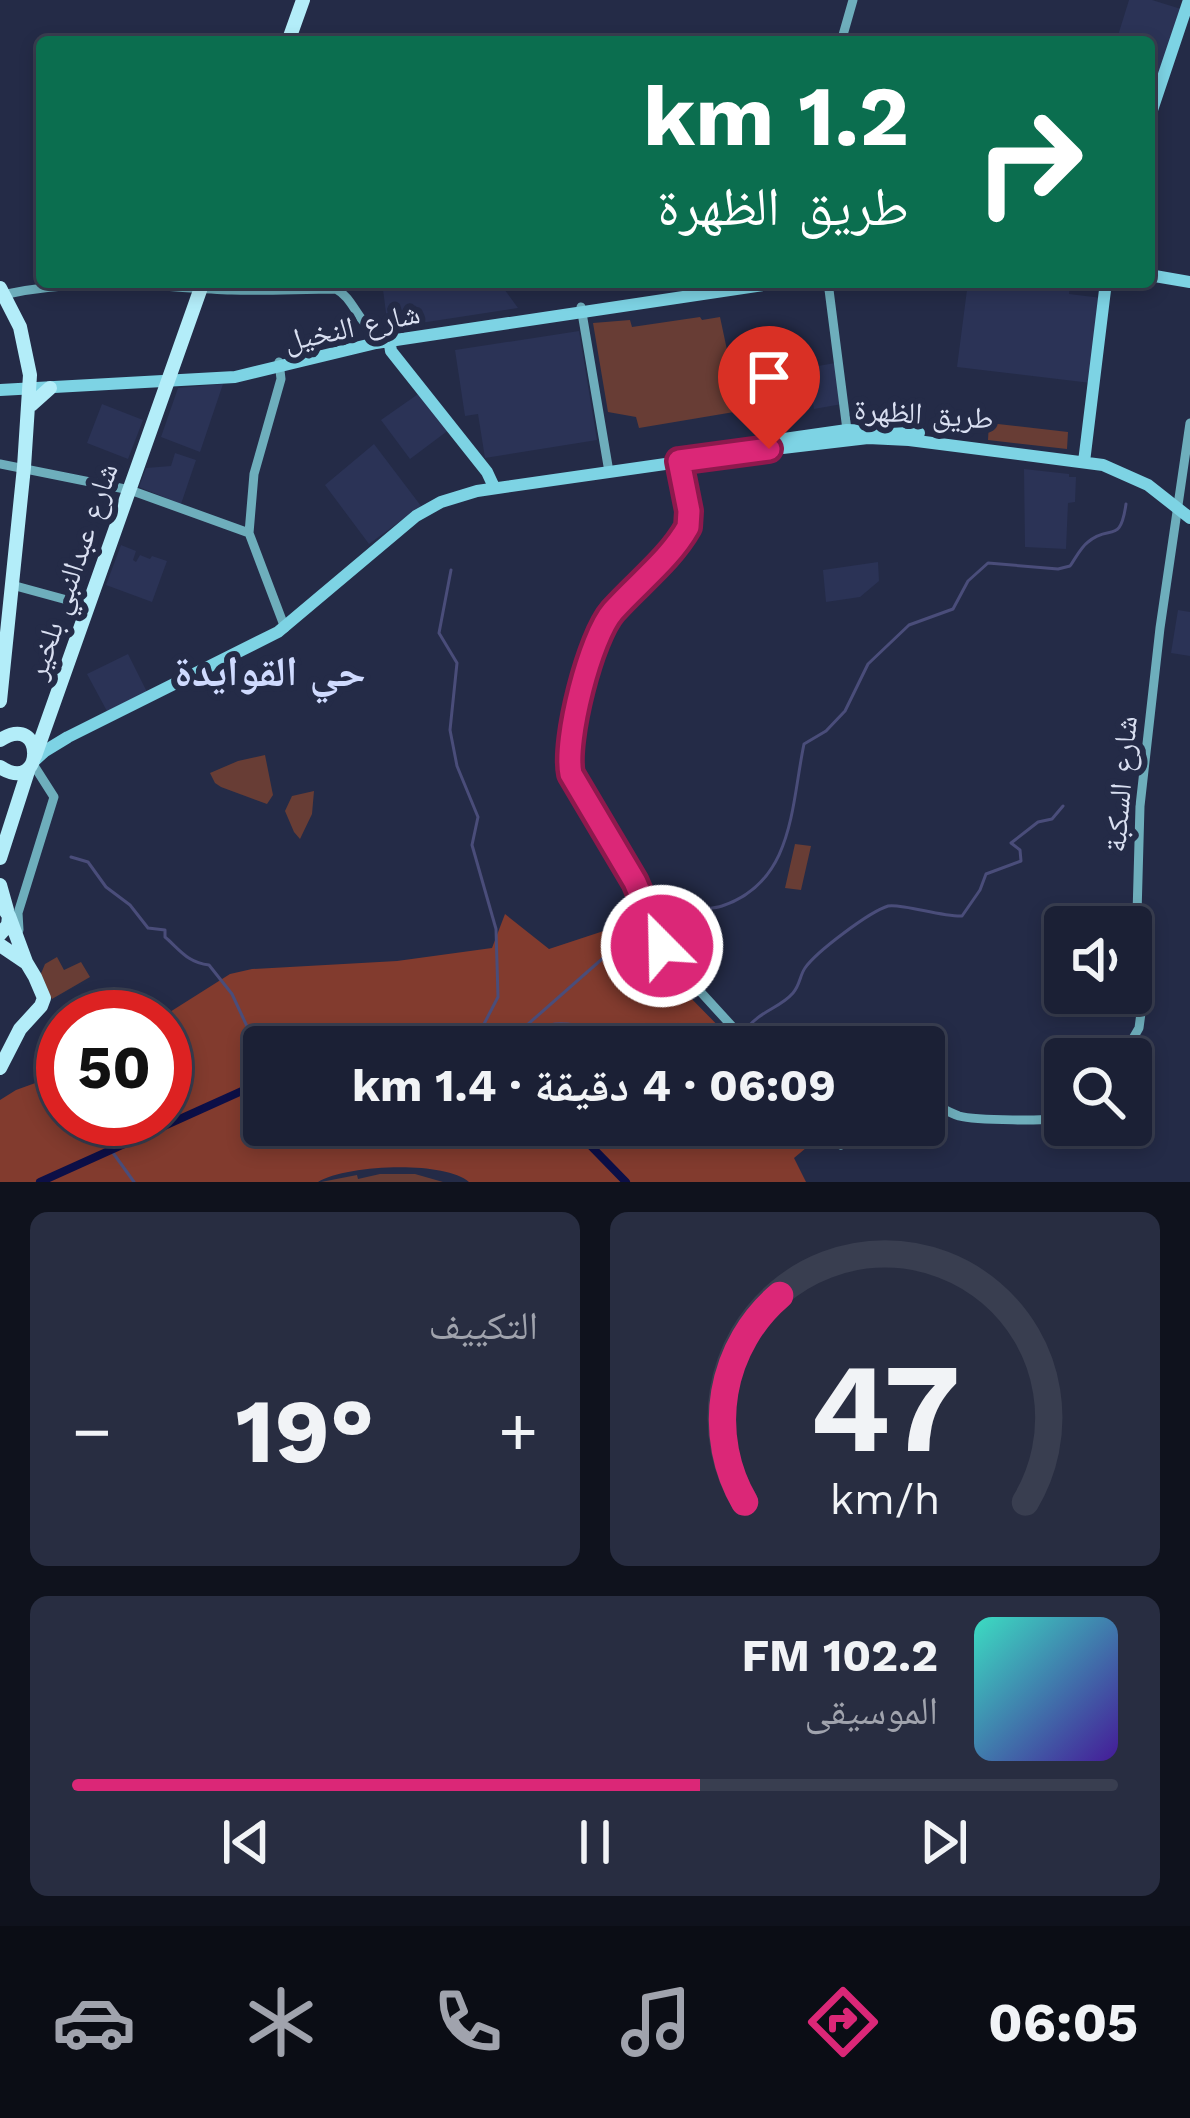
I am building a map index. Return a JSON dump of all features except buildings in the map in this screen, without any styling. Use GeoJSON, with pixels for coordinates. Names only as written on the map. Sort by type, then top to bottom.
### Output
{"type":"FeatureCollection","features":[{"type":"Feature","properties":{"kind":"highway"},"geometry":{"type":"LineString","coordinates":[[290,36],[303,0]]}},
{"type":"Feature","properties":{"kind":"highway"},"geometry":{"type":"LineString","coordinates":[[0,701],[32,389],[22,325],[2,288]]}},
{"type":"Feature","properties":{"kind":"highway","name":"شارع عبدالنبي بلخير"},"geometry":{"type":"LineString","coordinates":[[0,858],[201,288]]}},
{"type":"Feature","properties":{"kind":"highway"},"geometry":{"type":"LineString","coordinates":[[44,732],[61,741]]}},
{"type":"Feature","properties":{"kind":"highway"},"geometry":{"type":"LineString","coordinates":[[0,740],[10,734],[23,735],[32,743],[32,762],[13,773],[0,767]]}},
{"type":"Feature","properties":{"kind":"highway"},"geometry":{"type":"LineString","coordinates":[[0,885],[8,926],[0,934]]}},
{"type":"Feature","properties":{"kind":"highway"},"geometry":{"type":"LineString","coordinates":[[0,1068],[20,1029],[44,1000],[5,910]]}},
{"type":"Feature","properties":{"kind":"highway"},"geometry":{"type":"LineString","coordinates":[[0,944],[26,962]]}},
{"type":"Feature","properties":{"kind":"main road"},"geometry":{"type":"LineString","coordinates":[[843,36],[853,0]]}},
{"type":"Feature","properties":{"kind":"main road"},"geometry":{"type":"LineString","coordinates":[[1155,100],[1189,0]]}},
{"type":"Feature","properties":{"kind":"main road"},"geometry":{"type":"LineString","coordinates":[[1155,279],[1190,285]]}},
{"type":"Feature","properties":{"kind":"main road"},"geometry":{"type":"LineString","coordinates":[[2,288],[36,286]]}},
{"type":"Feature","properties":{"kind":"main road"},"geometry":{"type":"LineString","coordinates":[[19,941],[18,913],[54,797],[32,762],[61,741],[285,628],[409,524],[492,478],[392,346],[364,324],[344,293],[284,288]]}},
{"type":"Feature","properties":{"kind":"main road","name":"شارع النخيل"},"geometry":{"type":"LineString","coordinates":[[0,388],[235,377],[712,288]]}},
{"type":"Feature","properties":{"kind":"main road"},"geometry":{"type":"LineString","coordinates":[[828,288],[847,430]]}},
{"type":"Feature","properties":{"kind":"main road"},"geometry":{"type":"LineString","coordinates":[[1085,458],[1106,288]]}},
{"type":"Feature","properties":{"kind":"main road"},"geometry":{"type":"LineString","coordinates":[[583,315],[608,466]]}},
{"type":"Feature","properties":{"kind":"main road"},"geometry":{"type":"LineString","coordinates":[[278,370],[254,474],[249,533],[285,628]]}},
{"type":"Feature","properties":{"kind":"main road","name":"شارع السكبة"},"geometry":{"type":"LineString","coordinates":[[1133,1038],[1143,998],[1137,914],[1140,806],[1190,423]]}},
{"type":"Feature","properties":{"kind":"main road","name":"طريق الظهرة"},"geometry":{"type":"LineString","coordinates":[[492,478],[608,466],[847,430],[910,432],[1125,466],[1182,504]]}},
{"type":"Feature","properties":{"kind":"main road","name":"طريق الظهرة"},"geometry":{"type":"LineString","coordinates":[[492,478],[507,488],[868,438],[1085,458]]}},
{"type":"Feature","properties":{"kind":"main road"},"geometry":{"type":"LineString","coordinates":[[679,461],[688,527],[601,628],[580,697],[569,767],[635,882],[666,954],[732,1026]]}},
{"type":"Feature","properties":{"kind":"main road"},"geometry":{"type":"LineString","coordinates":[[0,464],[130,490],[249,533]]}},
{"type":"Feature","properties":{"kind":"main road"},"geometry":{"type":"LineString","coordinates":[[12,585],[89,606]]}},
{"type":"Feature","properties":{"kind":"main road"},"geometry":{"type":"LineString","coordinates":[[23,735],[44,732]]}},
{"type":"Feature","properties":{"kind":"main road"},"geometry":{"type":"LineString","coordinates":[[945,1109],[964,1118],[1044,1121]]}},
{"type":"Feature","properties":{"kind":"shaded area"},"geometry":{"type":"Polygon","coordinates":[[[1129,0],[1152,0],[1181,9],[1156,81],[1155,36],[1118,36],[1129,0]]]}},
{"type":"Feature","properties":{"kind":"shaded area"},"geometry":{"type":"Polygon","coordinates":[[[383,288],[503,288],[518,308],[388,328],[383,288]]]}},
{"type":"Feature","properties":{"kind":"shaded area"},"geometry":{"type":"Polygon","coordinates":[[[967,288],[1070,288],[1069,294],[1102,298],[1091,383],[957,367],[967,288]]]}},
{"type":"Feature","properties":{"kind":"shaded area"},"geometry":{"type":"Polygon","coordinates":[[[720,317],[740,411],[639,428],[636,417],[608,412],[593,323],[630,320],[632,327],[720,317]]]}},
{"type":"Feature","properties":{"kind":"shaded area"},"geometry":{"type":"Polygon","coordinates":[[[579,331],[597,440],[485,458],[478,414],[465,416],[455,350],[579,331]]]}},
{"type":"Feature","properties":{"kind":"shaded area"},"geometry":{"type":"Polygon","coordinates":[[[835,363],[842,404],[814,409],[807,368],[835,363]]]}},
{"type":"Feature","properties":{"kind":"shaded area"},"geometry":{"type":"Polygon","coordinates":[[[223,384],[200,452],[161,437],[178,388],[223,384]]]}},
{"type":"Feature","properties":{"kind":"shaded area"},"geometry":{"type":"Polygon","coordinates":[[[421,392],[450,429],[410,459],[381,420],[421,392]]]}},
{"type":"Feature","properties":{"kind":"shaded area"},"geometry":{"type":"Polygon","coordinates":[[[102,404],[143,420],[128,459],[87,443],[102,404]]]}},
{"type":"Feature","properties":{"kind":"shaded area"},"geometry":{"type":"Polygon","coordinates":[[[989,423],[1068,432],[1067,449],[988,440],[989,423]]]}},
{"type":"Feature","properties":{"kind":"shaded area"},"geometry":{"type":"Polygon","coordinates":[[[374,444],[421,506],[369,544],[325,485],[374,444]]]}},
{"type":"Feature","properties":{"kind":"shaded area"},"geometry":{"type":"Polygon","coordinates":[[[175,453],[196,460],[181,504],[139,487],[146,468],[171,466],[175,453]]]}},
{"type":"Feature","properties":{"kind":"shaded area"},"geometry":{"type":"Polygon","coordinates":[[[1024,469],[1076,477],[1075,502],[1068,503],[1066,549],[1025,547],[1024,469]]]}},
{"type":"Feature","properties":{"kind":"shaded area"},"geometry":{"type":"Polygon","coordinates":[[[121,545],[136,551],[136,562],[140,555],[167,561],[152,602],[106,585],[121,545]]]}},
{"type":"Feature","properties":{"kind":"shaded area"},"geometry":{"type":"Polygon","coordinates":[[[878,562],[879,581],[860,597],[826,602],[823,570],[878,562]]]}},
{"type":"Feature","properties":{"kind":"shaded area"},"geometry":{"type":"Polygon","coordinates":[[[1178,610],[1190,612],[1190,656],[1171,653],[1178,610]]]}},
{"type":"Feature","properties":{"kind":"shaded area"},"geometry":{"type":"Polygon","coordinates":[[[128,654],[147,692],[108,713],[87,674],[128,654]]]}},
{"type":"Feature","properties":{"kind":"shaded area"},"geometry":{"type":"Polygon","coordinates":[[[265,755],[273,795],[267,804],[221,787],[210,773],[238,761],[265,755]]]}},
{"type":"Feature","properties":{"kind":"shaded area"},"geometry":{"type":"Polygon","coordinates":[[[314,791],[312,814],[300,839],[285,811],[292,796],[314,791]]]}},
{"type":"Feature","properties":{"kind":"shaded area"},"geometry":{"type":"Polygon","coordinates":[[[795,844],[811,846],[801,890],[785,888],[795,844]]]}},
{"type":"Feature","properties":{"kind":"shaded area"},"geometry":{"type":"Polygon","coordinates":[[[505,914],[549,949],[643,918],[680,987],[718,1026],[243,1026],[243,1146],[807,1146],[794,1158],[806,1182],[469,1182],[438,1170],[394,1167],[350,1172],[318,1182],[0,1182],[0,1100],[36,1083],[36,1146],[192,1146],[192,998],[230,974],[492,948],[505,914]]]}},
{"type":"Feature","properties":{"kind":"shaded area"},"geometry":{"type":"Polygon","coordinates":[[[57,957],[64,970],[81,962],[90,977],[68,990],[47,990],[40,976],[45,964],[57,957]]]}},
{"type":"Feature","properties":{"kind":"shaded area"},"geometry":{"type":"Polygon","coordinates":[[[415,1174],[443,1182],[321,1182],[415,1174]]]}},
{"type":"Feature","properties":{"kind":"waterway"},"geometry":{"type":"LineString","coordinates":[[658,925],[722,906],[746,895],[763,879],[785,839],[804,744],[826,731],[845,711],[868,664],[909,625],[953,609],[968,581],[988,563],[1070,566],[1088,542],[1121,525],[1126,504]]}},
{"type":"Feature","properties":{"kind":"waterway"},"geometry":{"type":"LineString","coordinates":[[451,570],[439,633],[457,663],[450,730],[457,766],[478,817],[472,845],[496,929],[498,997],[483,1026]]}},
{"type":"Feature","properties":{"kind":"waterway"},"geometry":{"type":"LineString","coordinates":[[749,1026],[788,998],[811,961],[879,910],[894,906],[962,916],[986,874],[1021,861],[1020,850],[1011,843],[1038,822],[1052,819],[1063,806]]}},
{"type":"Feature","properties":{"kind":"waterway"},"geometry":{"type":"LineString","coordinates":[[71,857],[88,862],[148,928],[165,930],[165,937],[185,955],[209,965],[232,994],[247,1026]]}},
{"type":"Feature","properties":{"kind":"waterway"},"geometry":{"type":"LineString","coordinates":[[526,1026],[627,937],[651,928]]}},
{"type":"Feature","properties":{"kind":"waterway"},"geometry":{"type":"LineString","coordinates":[[545,1026],[576,1026]]}},
{"type":"Feature","properties":{"kind":"waterway"},"geometry":{"type":"LineString","coordinates":[[40,1182],[243,1090]]}},
{"type":"Feature","properties":{"kind":"waterway"},"geometry":{"type":"LineString","coordinates":[[591,1146],[626,1182]]}},
{"type":"Feature","properties":{"kind":"waterway"},"geometry":{"type":"LineString","coordinates":[[111,1150],[134,1182]]}},
{"type":"Feature","properties":{"kind":"district","name":"حي القوايدة"},"geometry":{"type":"Point","coordinates":[270,671]}},
{"type":"Feature","properties":{"kind":"route"},"geometry":{"type":"LineString","coordinates":[[662,946],[635,882],[571,774],[568,759],[576,717],[601,628],[688,527],[679,461],[769,449]]}}]}
